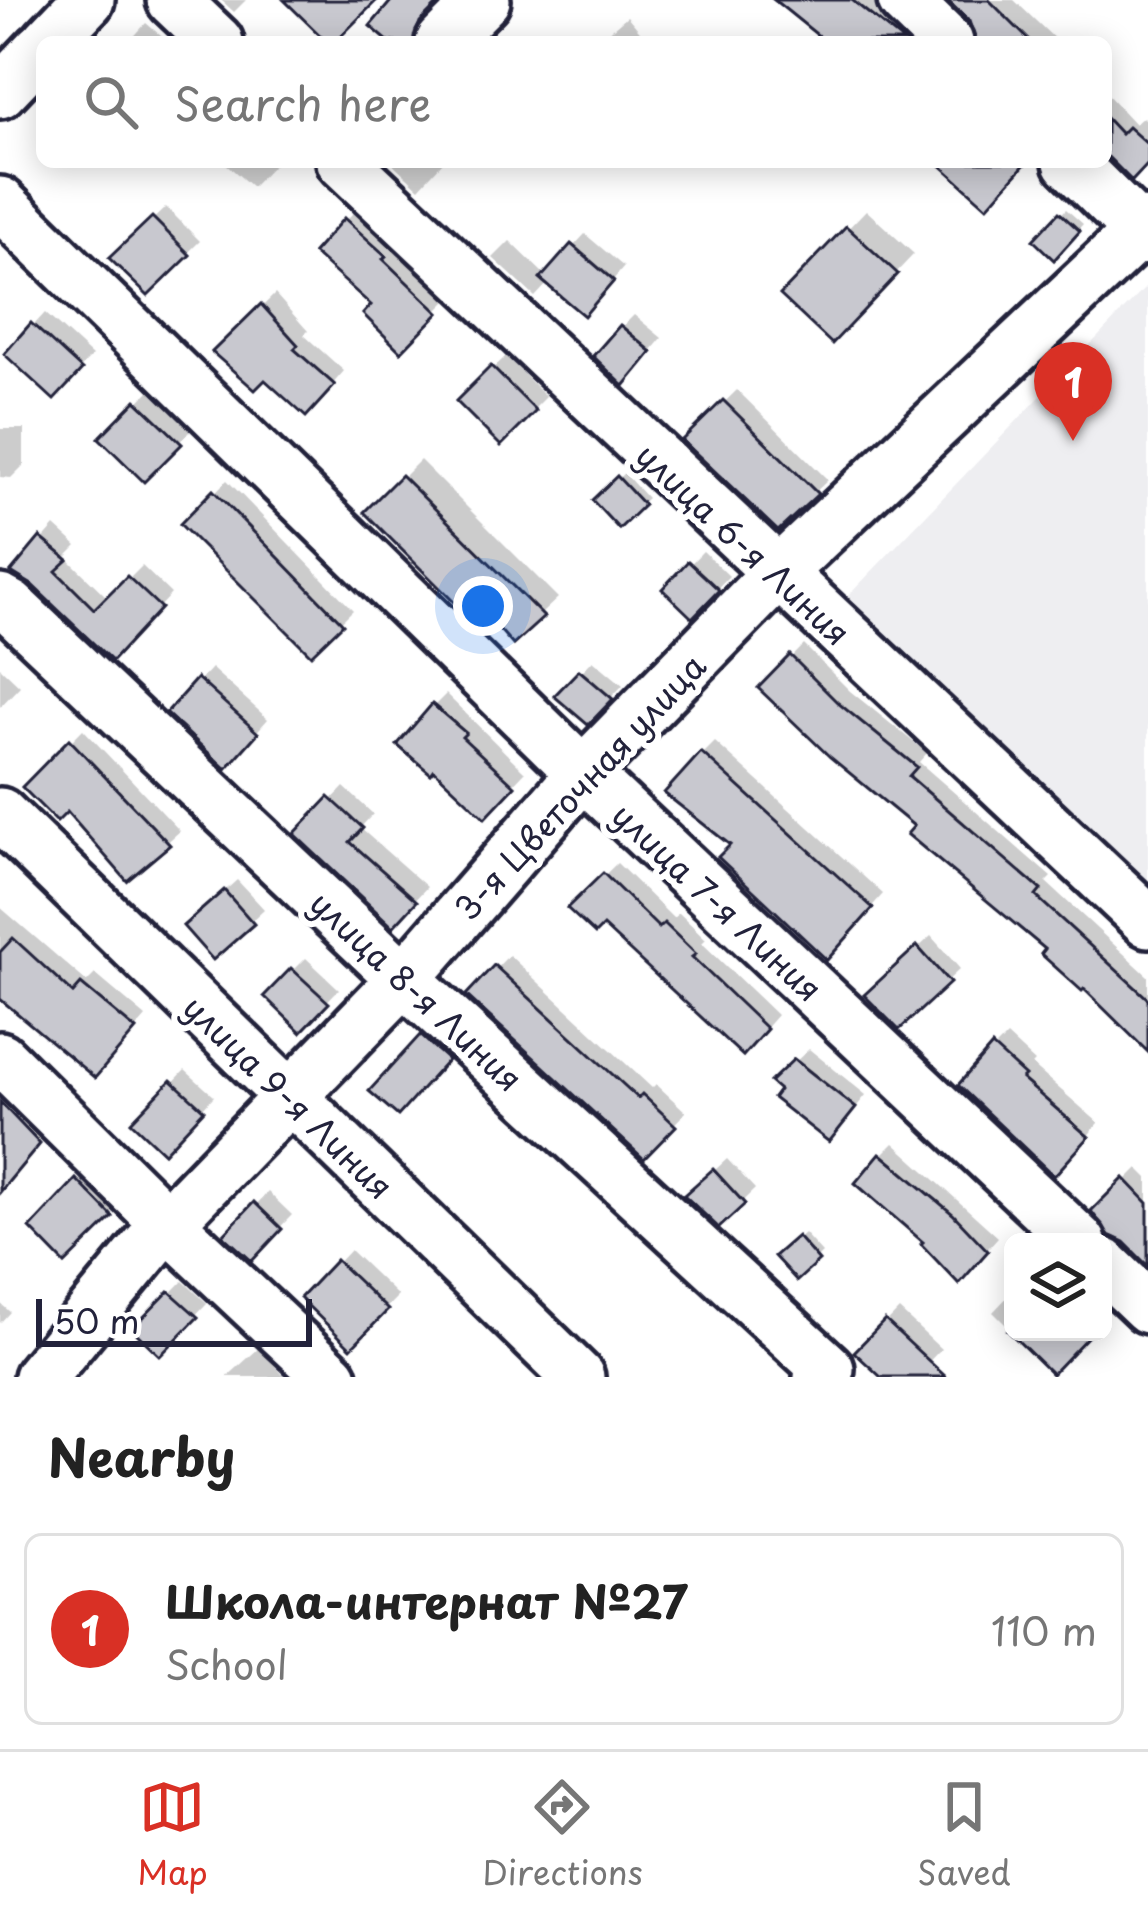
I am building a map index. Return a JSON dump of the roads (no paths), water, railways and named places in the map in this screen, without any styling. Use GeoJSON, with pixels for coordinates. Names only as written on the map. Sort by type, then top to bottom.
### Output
{"type":"FeatureCollection","features":[{"type":"Feature","properties":{"kind":"lane"},"geometry":{"type":"LineString","coordinates":[[54,36],[88,0]]}},
{"type":"Feature","properties":{"kind":"lane"},"geometry":{"type":"LineString","coordinates":[[173,0],[211,36]]}},
{"type":"Feature","properties":{"kind":"lane"},"geometry":{"type":"LineString","coordinates":[[448,36],[484,0]]}},
{"type":"Feature","properties":{"kind":"lane"},"geometry":{"type":"LineString","coordinates":[[904,0],[941,36]]}},
{"type":"Feature","properties":{"kind":"lane"},"geometry":{"type":"LineString","coordinates":[[0,92],[36,54]]}},
{"type":"Feature","properties":{"kind":"lane","name":"улица 6-я Линия"},"geometry":{"type":"LineString","coordinates":[[349,168],[1148,921]]}},
{"type":"Feature","properties":{"kind":"lane"},"geometry":{"type":"LineString","coordinates":[[1077,168],[1146,232]]}},
{"type":"Feature","properties":{"kind":"lane","name":"улица 7-я Линия"},"geometry":{"type":"LineString","coordinates":[[0,203],[583,773],[1070,1233]]}},
{"type":"Feature","properties":{"kind":"lane","name":"3-я Цветочная улица"},"geometry":{"type":"LineString","coordinates":[[40,1377],[167,1223],[404,979],[583,773],[777,574],[1146,232]]}},
{"type":"Feature","properties":{"kind":"lane","name":"улица 8-я Линия"},"geometry":{"type":"LineString","coordinates":[[5,604],[824,1373]]}},
{"type":"Feature","properties":{"kind":"lane","name":"улица 9-я Линия"},"geometry":{"type":"LineString","coordinates":[[0,814],[578,1377]]}},
{"type":"Feature","properties":{"kind":"lane"},"geometry":{"type":"LineString","coordinates":[[0,1058],[331,1377]]}},
{"type":"Feature","properties":{"kind":"lane"},"geometry":{"type":"LineString","coordinates":[[1112,1272],[1148,1306]]}},
{"type":"Feature","properties":{"kind":"place","name":"Школа-интернат №27"},"geometry":{"type":"Point","coordinates":[1073,441]}}]}
